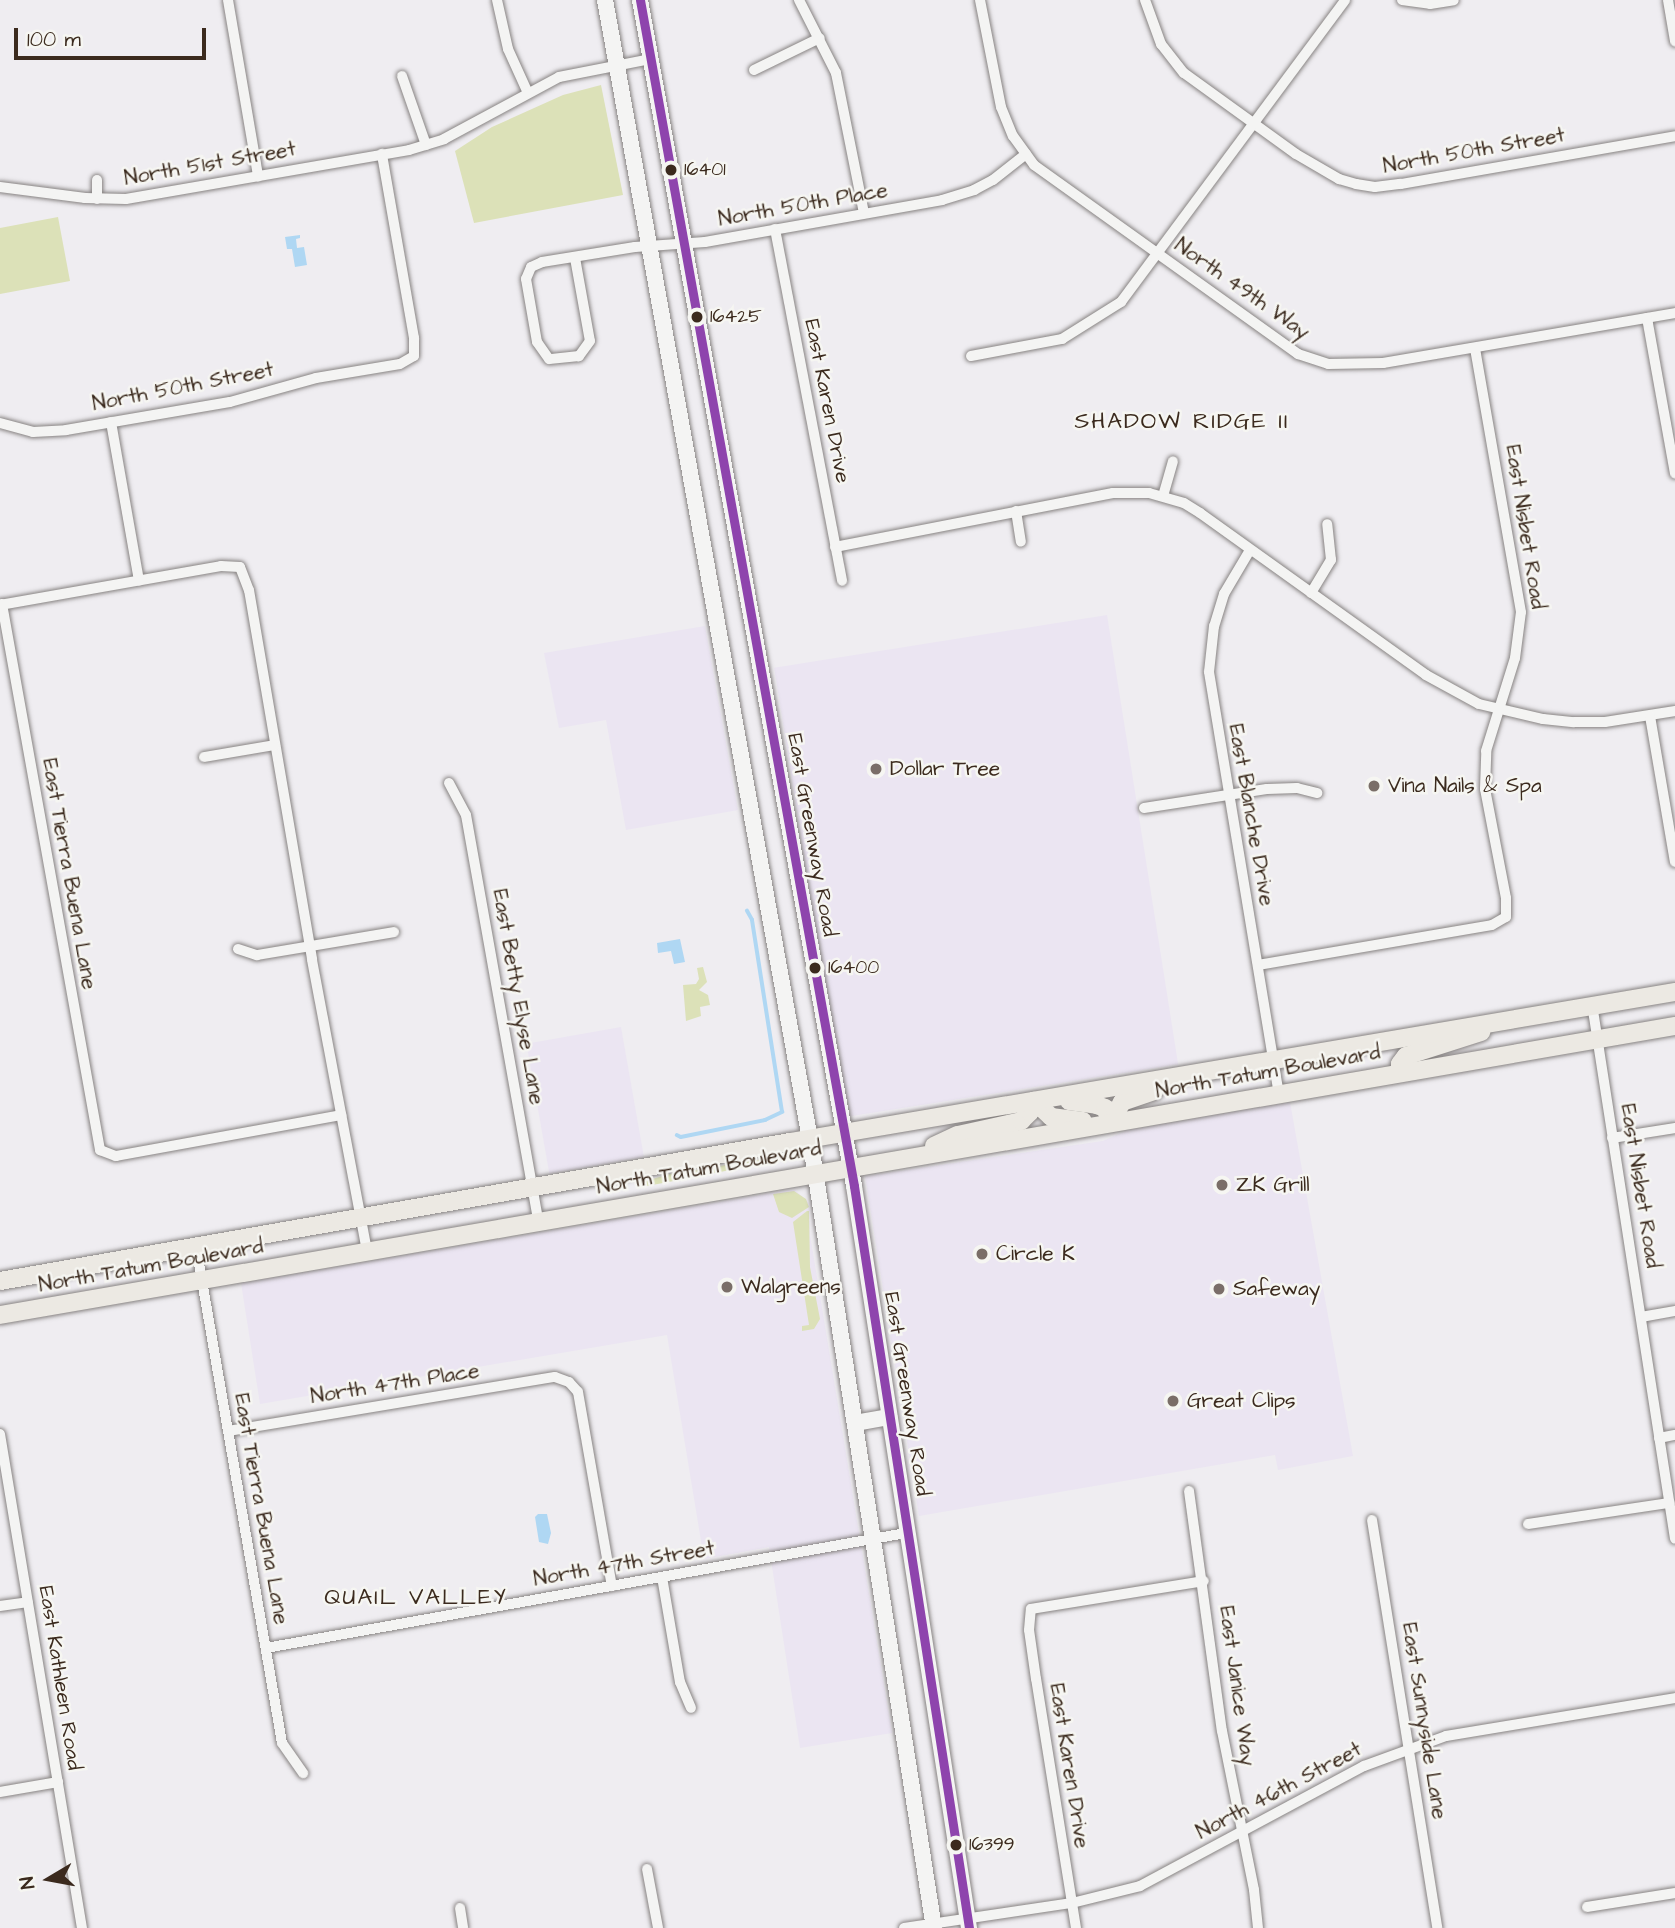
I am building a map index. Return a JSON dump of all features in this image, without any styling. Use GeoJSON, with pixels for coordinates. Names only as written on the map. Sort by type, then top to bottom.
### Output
{"type":"FeatureCollection","features":[{"type":"Feature","properties":{"kind":"main road"},"geometry":{"type":"LineString","coordinates":[[606,0],[816,1172],[934,1926]]}},
{"type":"Feature","properties":{"kind":"main road","name":"East Greenway Road"},"geometry":{"type":"LineString","coordinates":[[640,0],[845,1134],[968,1923]]}},
{"type":"Feature","properties":{"kind":"main road","name":"North Tatum Boulevard"},"geometry":{"type":"LineString","coordinates":[[0,1281],[1592,1004],[1675,992]]}},
{"type":"Feature","properties":{"kind":"main road"},"geometry":{"type":"LineString","coordinates":[[1400,1073],[1400,1064],[1406,1056],[1474,1036],[1502,1020]]}},
{"type":"Feature","properties":{"kind":"main road","name":"North Tatum Boulevard"},"geometry":{"type":"LineString","coordinates":[[0,1315],[816,1172],[1675,1026]]}},
{"type":"Feature","properties":{"kind":"main road"},"geometry":{"type":"LineString","coordinates":[[1111,1122],[1116,1108],[1131,1097],[1246,1076],[1274,1059]]}},
{"type":"Feature","properties":{"kind":"main road"},"geometry":{"type":"LineString","coordinates":[[912,1156],[958,1135],[1021,1122],[1030,1112],[1034,1101],[1083,1101],[1105,1108],[1111,1122]]}},
{"type":"Feature","properties":{"kind":"main road"},"geometry":{"type":"LineString","coordinates":[[855,1423],[889,1417]]}},
{"type":"Feature","properties":{"kind":"street"},"geometry":{"type":"LineString","coordinates":[[228,0],[258,176]]}},
{"type":"Feature","properties":{"kind":"street"},"geometry":{"type":"LineString","coordinates":[[497,0],[508,48],[527,93]]}},
{"type":"Feature","properties":{"kind":"street"},"geometry":{"type":"LineString","coordinates":[[799,0],[836,73],[864,214]]}},
{"type":"Feature","properties":{"kind":"street"},"geometry":{"type":"LineString","coordinates":[[980,0],[1001,107],[1013,136],[1026,154]]}},
{"type":"Feature","properties":{"kind":"street"},"geometry":{"type":"LineString","coordinates":[[1145,0],[1153,26],[1169,57],[1184,73],[1255,123]]}},
{"type":"Feature","properties":{"kind":"street"},"geometry":{"type":"LineString","coordinates":[[971,356],[1062,339],[1091,324],[1122,302],[1345,0]]}},
{"type":"Feature","properties":{"kind":"street"},"geometry":{"type":"LineString","coordinates":[[1402,0],[1430,4],[1454,0]]}},
{"type":"Feature","properties":{"kind":"street"},"geometry":{"type":"LineString","coordinates":[[1668,0],[1675,41]]}},
{"type":"Feature","properties":{"kind":"street"},"geometry":{"type":"LineString","coordinates":[[754,70],[820,38]]}},
{"type":"Feature","properties":{"kind":"street","name":"North 51st Street"},"geometry":{"type":"LineString","coordinates":[[0,187],[96,199],[126,199],[382,154],[426,145],[469,127],[527,93],[559,78],[651,59]]}},
{"type":"Feature","properties":{"kind":"street"},"geometry":{"type":"LineString","coordinates":[[402,76],[426,145]]}},
{"type":"Feature","properties":{"kind":"street","name":"North 50th Street"},"geometry":{"type":"LineString","coordinates":[[1255,123],[1296,154],[1330,174],[1375,187],[1675,136]]}},
{"type":"Feature","properties":{"kind":"street","name":"North 50th Street"},"geometry":{"type":"LineString","coordinates":[[0,423],[19,430],[48,432],[111,422],[230,402],[316,378],[400,364],[414,356],[414,338],[382,154]]}},
{"type":"Feature","properties":{"kind":"street","name":"North 50th Place"},"geometry":{"type":"LineString","coordinates":[[575,258],[590,341],[579,356],[549,359],[537,342],[526,279],[531,267],[575,258],[684,244],[942,200],[974,190],[1026,154]]}},
{"type":"Feature","properties":{"kind":"street","name":"North 49th Way"},"geometry":{"type":"LineString","coordinates":[[1026,154],[1050,177],[1297,354],[1328,364],[1383,363],[1675,313]]}},
{"type":"Feature","properties":{"kind":"street"},"geometry":{"type":"LineString","coordinates":[[96,199],[97,180]]}},
{"type":"Feature","properties":{"kind":"street","name":"East Karen Drive"},"geometry":{"type":"LineString","coordinates":[[775,229],[842,581]]}},
{"type":"Feature","properties":{"kind":"street"},"geometry":{"type":"LineString","coordinates":[[1647,318],[1675,474]]}},
{"type":"Feature","properties":{"kind":"street","name":"East Nisbet Road"},"geometry":{"type":"LineString","coordinates":[[1258,965],[1492,925],[1506,917],[1506,898],[1485,789],[1486,751],[1515,658],[1521,612],[1475,348]]}},
{"type":"Feature","properties":{"kind":"street"},"geometry":{"type":"LineString","coordinates":[[111,422],[139,581]]}},
{"type":"Feature","properties":{"kind":"street"},"geometry":{"type":"LineString","coordinates":[[1163,496],[1173,461]]}},
{"type":"Feature","properties":{"kind":"street"},"geometry":{"type":"LineString","coordinates":[[835,547],[1113,493],[1139,492],[1163,496],[1184,503],[1426,675],[1479,704],[1574,722],[1650,716],[1675,711]]}},
{"type":"Feature","properties":{"kind":"street"},"geometry":{"type":"LineString","coordinates":[[1016,511],[1021,542]]}},
{"type":"Feature","properties":{"kind":"street"},"geometry":{"type":"LineString","coordinates":[[1311,593],[1331,560],[1332,546],[1327,524]]}},
{"type":"Feature","properties":{"kind":"street","name":"East Blanche Drive"},"geometry":{"type":"LineString","coordinates":[[1250,550],[1224,594],[1210,649],[1212,703],[1279,1093]]}},
{"type":"Feature","properties":{"kind":"street"},"geometry":{"type":"LineString","coordinates":[[1,604],[221,566],[240,567],[249,590],[310,947],[367,1252]]}},
{"type":"Feature","properties":{"kind":"street","name":"East Tierra Buena Lane"},"geometry":{"type":"LineString","coordinates":[[1,604],[100,1150],[116,1156],[341,1115]]}},
{"type":"Feature","properties":{"kind":"street"},"geometry":{"type":"LineString","coordinates":[[1650,716],[1675,862]]}},
{"type":"Feature","properties":{"kind":"street"},"geometry":{"type":"LineString","coordinates":[[204,757],[275,745]]}},
{"type":"Feature","properties":{"kind":"street","name":"East Betty Elyse Lane"},"geometry":{"type":"LineString","coordinates":[[449,783],[466,815],[538,1221]]}},
{"type":"Feature","properties":{"kind":"street"},"geometry":{"type":"LineString","coordinates":[[1144,808],[1228,794],[1297,788],[1317,793]]}},
{"type":"Feature","properties":{"kind":"street"},"geometry":{"type":"LineString","coordinates":[[239,949],[257,955],[394,932]]}},
{"type":"Feature","properties":{"kind":"street","name":"East Nisbet Road"},"geometry":{"type":"LineString","coordinates":[[1592,1004],[1675,1539]]}},
{"type":"Feature","properties":{"kind":"street"},"geometry":{"type":"LineString","coordinates":[[1612,1138],[1675,1128]]}},
{"type":"Feature","properties":{"kind":"street","name":"East Tierra Buena Lane"},"geometry":{"type":"LineString","coordinates":[[195,1246],[282,1743],[303,1773]]}},
{"type":"Feature","properties":{"kind":"street"},"geometry":{"type":"LineString","coordinates":[[1641,1317],[1675,1311]]}},
{"type":"Feature","properties":{"kind":"street","name":"North 47th Place"},"geometry":{"type":"LineString","coordinates":[[228,1431],[555,1377],[569,1382],[578,1392],[612,1586]]}},
{"type":"Feature","properties":{"kind":"street","name":"East Kathleen Road"},"geometry":{"type":"LineString","coordinates":[[0,1434],[82,1928]]}},
{"type":"Feature","properties":{"kind":"street"},"geometry":{"type":"LineString","coordinates":[[1659,1438],[1675,1435]]}},
{"type":"Feature","properties":{"kind":"street","name":"East Janice Way"},"geometry":{"type":"LineString","coordinates":[[1189,1491],[1204,1581],[1222,1731],[1258,1928]]}},
{"type":"Feature","properties":{"kind":"street"},"geometry":{"type":"LineString","coordinates":[[1528,1524],[1669,1503]]}},
{"type":"Feature","properties":{"kind":"street","name":"East Sunnyside Lane"},"geometry":{"type":"LineString","coordinates":[[1372,1520],[1437,1928]]}},
{"type":"Feature","properties":{"kind":"street","name":"North 47th Street"},"geometry":{"type":"LineString","coordinates":[[266,1648],[906,1532]]}},
{"type":"Feature","properties":{"kind":"street"},"geometry":{"type":"LineString","coordinates":[[662,1577],[680,1682],[691,1708]]}},
{"type":"Feature","properties":{"kind":"street","name":"East Karen Drive"},"geometry":{"type":"LineString","coordinates":[[1076,1928],[1029,1630],[1031,1609],[1204,1581]]}},
{"type":"Feature","properties":{"kind":"street"},"geometry":{"type":"LineString","coordinates":[[0,1606],[28,1602]]}},
{"type":"Feature","properties":{"kind":"street","name":"North 46th Street"},"geometry":{"type":"LineString","coordinates":[[904,1928],[968,1923],[1072,1903],[1140,1886],[1364,1766],[1409,1747],[1484,1727],[1675,1698]]}},
{"type":"Feature","properties":{"kind":"street"},"geometry":{"type":"LineString","coordinates":[[0,1792],[58,1782]]}},
{"type":"Feature","properties":{"kind":"street"},"geometry":{"type":"LineString","coordinates":[[647,1869],[658,1928]]}},
{"type":"Feature","properties":{"kind":"street"},"geometry":{"type":"LineString","coordinates":[[1587,1907],[1675,1893]]}},
{"type":"Feature","properties":{"kind":"street"},"geometry":{"type":"LineString","coordinates":[[460,1908],[463,1928]]}},
{"type":"Feature","properties":{"kind":"shaded area"},"geometry":{"type":"Polygon","coordinates":[[[1107,615],[1178,1064],[845,1117],[774,668],[1107,615]]]}},
{"type":"Feature","properties":{"kind":"shaded area"},"geometry":{"type":"Polygon","coordinates":[[[705,626],[738,810],[626,830],[606,720],[559,728],[544,653],[705,626]]]}},
{"type":"Feature","properties":{"kind":"shaded area"},"geometry":{"type":"Polygon","coordinates":[[[621,1027],[644,1157],[549,1174],[526,1044],[621,1027]]]}},
{"type":"Feature","properties":{"kind":"shaded area"},"geometry":{"type":"Polygon","coordinates":[[[1290,1102],[1353,1456],[1278,1470],[1275,1455],[919,1516],[865,1176],[1103,1141],[1127,1130],[1290,1102]]]}},
{"type":"Feature","properties":{"kind":"shaded area"},"geometry":{"type":"Polygon","coordinates":[[[795,1190],[809,1203],[810,1235],[892,1733],[800,1748],[769,1547],[704,1559],[667,1335],[260,1404],[241,1283],[795,1190]]]}},
{"type":"Feature","properties":{"kind":"green space"},"geometry":{"type":"Polygon","coordinates":[[[601,85],[623,195],[474,223],[455,151],[492,127],[563,95],[601,85]]]}},
{"type":"Feature","properties":{"kind":"green space"},"geometry":{"type":"Polygon","coordinates":[[[58,217],[70,281],[0,294],[0,228],[58,217]]]}},
{"type":"Feature","properties":{"kind":"green space"},"geometry":{"type":"Polygon","coordinates":[[[703,967],[707,982],[699,990],[708,995],[710,1005],[700,1007],[701,1016],[686,1021],[683,985],[696,984],[699,979],[697,968],[703,967]]]}},
{"type":"Feature","properties":{"kind":"green space"},"geometry":{"type":"Polygon","coordinates":[[[782,1156],[783,1159],[761,1164],[647,1186],[646,1181],[669,1174],[782,1156]]]}},
{"type":"Feature","properties":{"kind":"green space"},"geometry":{"type":"Polygon","coordinates":[[[794,1191],[806,1199],[809,1207],[792,1218],[779,1212],[773,1194],[794,1191]]]}},
{"type":"Feature","properties":{"kind":"green space"},"geometry":{"type":"Polygon","coordinates":[[[807,1211],[810,1267],[820,1319],[814,1329],[802,1331],[802,1326],[809,1325],[793,1222],[807,1211]]]}},
{"type":"Feature","properties":{"kind":"water"},"geometry":{"type":"Polygon","coordinates":[[[300,235],[300,238],[296,239],[297,248],[304,247],[307,265],[295,267],[292,249],[287,249],[285,237],[300,235]]]}},
{"type":"Feature","properties":{"kind":"water"},"geometry":{"type":"Polygon","coordinates":[[[680,939],[685,962],[674,964],[671,951],[658,953],[657,943],[680,939]]]}},
{"type":"Feature","properties":{"kind":"water"},"geometry":{"type":"Polygon","coordinates":[[[538,1514],[547,1514],[551,1533],[548,1544],[539,1542],[535,1517],[538,1514]]]}},
{"type":"Feature","properties":{"kind":"waterway"},"geometry":{"type":"LineString","coordinates":[[677,1135],[681,1137],[765,1120],[782,1112],[752,920],[747,911]]}},
{"type":"Feature","properties":{"kind":"transit line"},"geometry":{"type":"LineString","coordinates":[[640,0],[854,1186],[969,1928]]}},
{"type":"Feature","properties":{"kind":"place","name":"16401"},"geometry":{"type":"Point","coordinates":[671,170]}},
{"type":"Feature","properties":{"kind":"place","name":"16425"},"geometry":{"type":"Point","coordinates":[697,317]}},
{"type":"Feature","properties":{"kind":"place","name":"Dollar Tree"},"geometry":{"type":"Point","coordinates":[876,769]}},
{"type":"Feature","properties":{"kind":"place","name":"Vina Nails & Spa"},"geometry":{"type":"Point","coordinates":[1374,786]}},
{"type":"Feature","properties":{"kind":"place","name":"16400"},"geometry":{"type":"Point","coordinates":[815,968]}},
{"type":"Feature","properties":{"kind":"place","name":"ZK Grill"},"geometry":{"type":"Point","coordinates":[1222,1185]}},
{"type":"Feature","properties":{"kind":"place","name":"Circle K"},"geometry":{"type":"Point","coordinates":[982,1254]}},
{"type":"Feature","properties":{"kind":"place","name":"Walgreens"},"geometry":{"type":"Point","coordinates":[727,1287]}},
{"type":"Feature","properties":{"kind":"place","name":"Safeway"},"geometry":{"type":"Point","coordinates":[1219,1289]}},
{"type":"Feature","properties":{"kind":"place","name":"Great Clips"},"geometry":{"type":"Point","coordinates":[1173,1401]}},
{"type":"Feature","properties":{"kind":"place","name":"16399"},"geometry":{"type":"Point","coordinates":[956,1845]}},
{"type":"Feature","properties":{"kind":"district","name":"SHADOW RIDGE II"},"geometry":{"type":"Point","coordinates":[1182,421]}},
{"type":"Feature","properties":{"kind":"district","name":"QUAIL VALLEY"},"geometry":{"type":"Point","coordinates":[416,1597]}}]}
